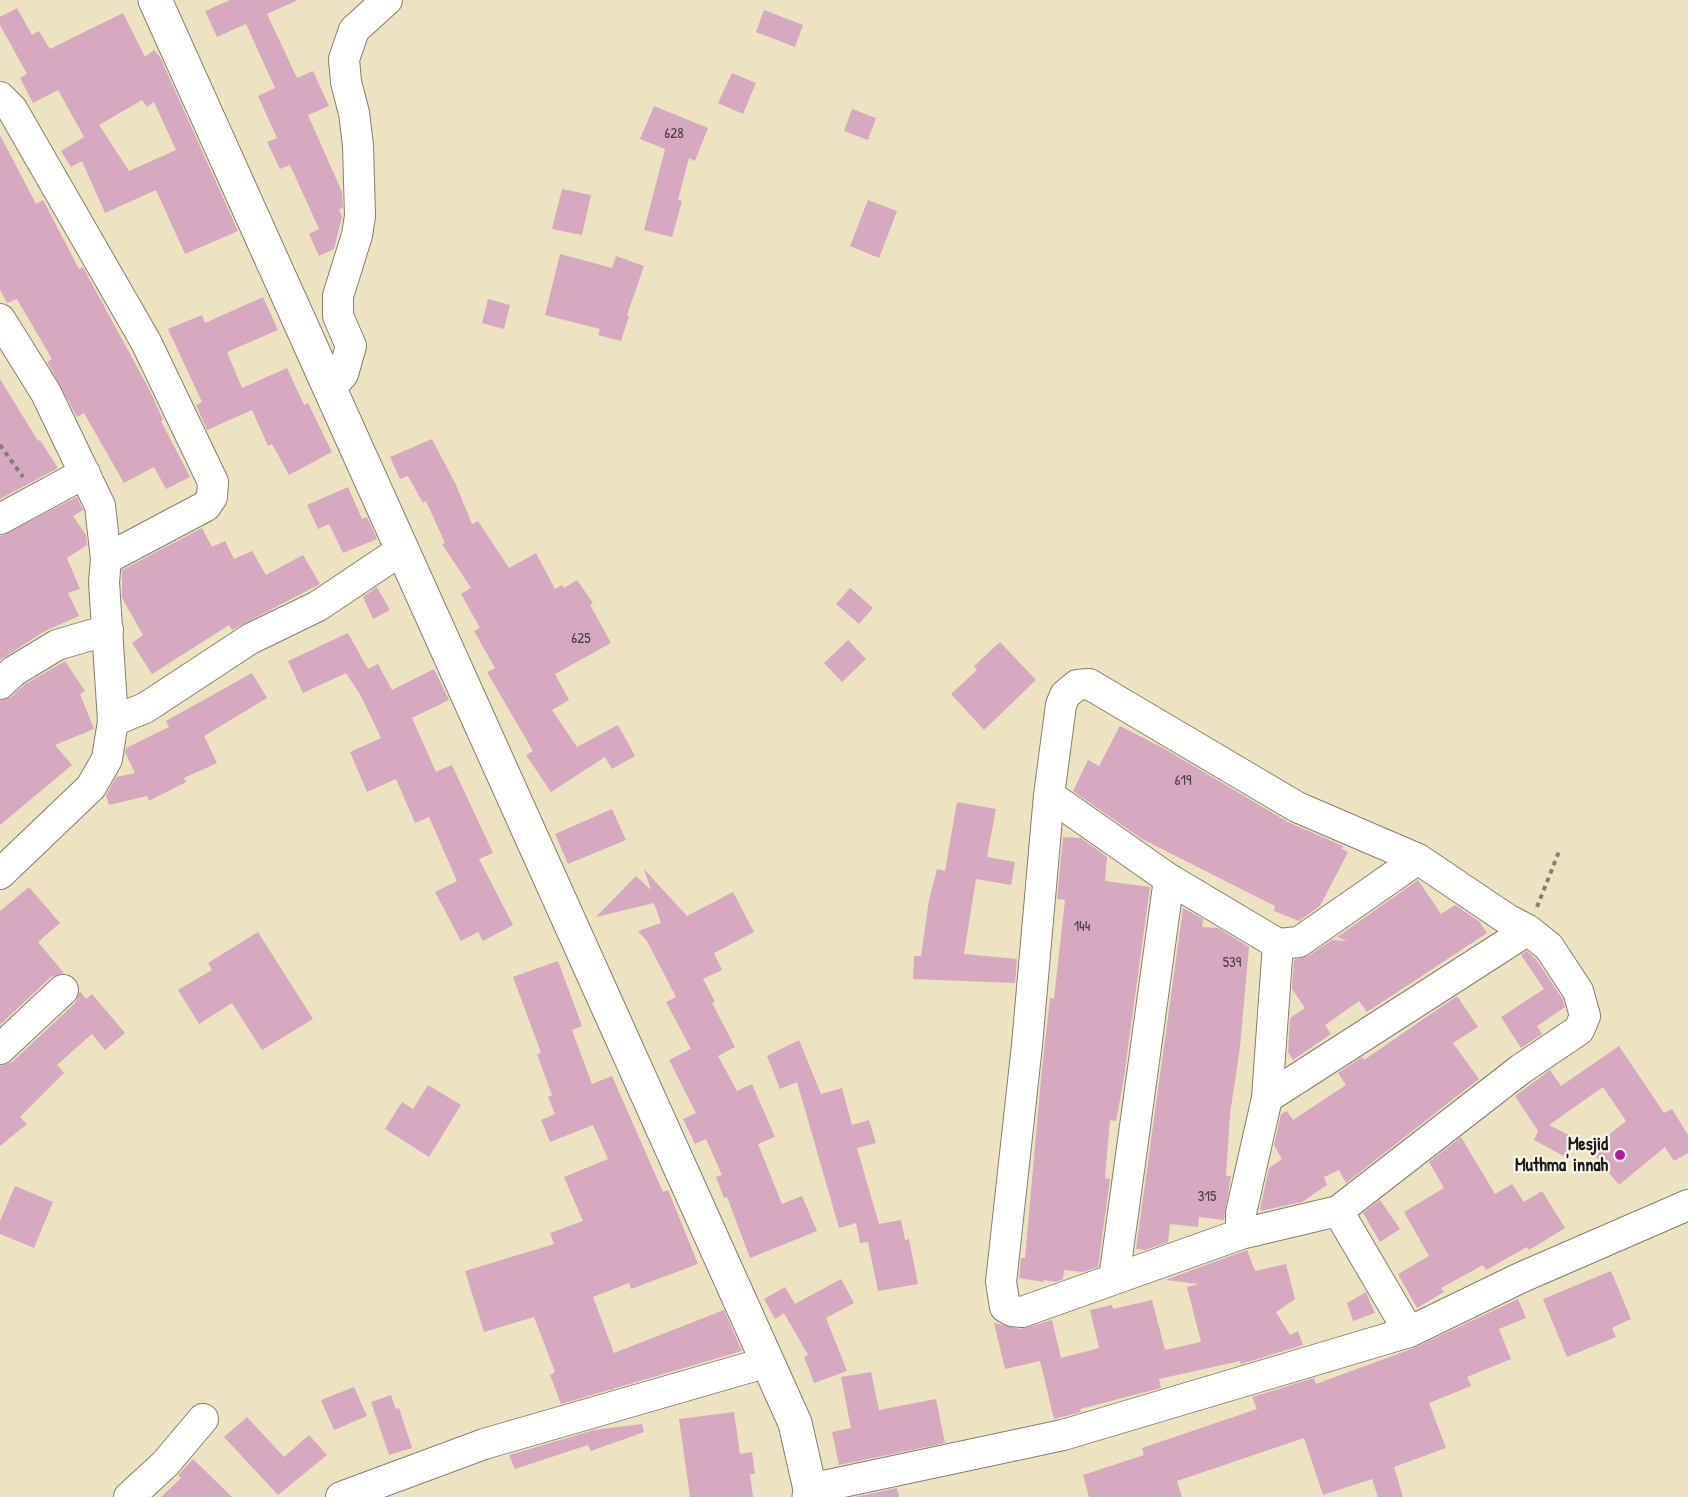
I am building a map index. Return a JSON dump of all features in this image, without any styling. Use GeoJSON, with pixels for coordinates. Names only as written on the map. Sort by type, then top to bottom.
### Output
{"type":"FeatureCollection","features":[{"type":"Feature","properties":{"kind":"street"},"geometry":{"type":"LineString","coordinates":[[155,0],[795,1423],[810,1493],[1063,1435],[1409,1332],[1520,1278],[1688,1205]]}},
{"type":"Feature","properties":{"kind":"street"},"geometry":{"type":"LineString","coordinates":[[330,388],[343,374],[351,346],[338,316],[338,296],[357,235],[360,216],[358,144],[344,59],[354,30],[387,0]]}},
{"type":"Feature","properties":{"kind":"street"},"geometry":{"type":"LineString","coordinates":[[0,96],[12,109],[146,342],[213,482],[212,496],[206,506],[106,559]]}},
{"type":"Feature","properties":{"kind":"street"},"geometry":{"type":"LineString","coordinates":[[0,319],[11,363],[46,393],[86,472],[100,506],[106,559],[104,582],[113,721],[107,759],[91,787],[0,874]]}},
{"type":"Feature","properties":{"kind":"street"},"geometry":{"type":"LineString","coordinates":[[0,519],[86,472]]}},
{"type":"Feature","properties":{"kind":"street"},"geometry":{"type":"LineString","coordinates":[[113,721],[145,708],[250,639],[318,606],[403,549]]}},
{"type":"Feature","properties":{"kind":"street"},"geometry":{"type":"LineString","coordinates":[[0,684],[14,671],[57,645],[108,630]]}},
{"type":"Feature","properties":{"kind":"street"},"geometry":{"type":"LineString","coordinates":[[1089,684],[1297,807],[1418,859],[1508,920],[1528,930],[1550,947],[1578,991],[1586,1016],[1579,1030],[1521,1069],[1338,1211],[1241,1234],[1022,1312],[1012,1311],[1005,1306],[1000,1282],[1027,1045],[1049,795],[1061,705],[1065,695],[1077,685],[1089,684]]}},
{"type":"Feature","properties":{"kind":"street"},"geometry":{"type":"LineString","coordinates":[[1049,795],[1169,879],[1278,944],[1299,942],[1418,859]]}},
{"type":"Feature","properties":{"kind":"street"},"geometry":{"type":"LineString","coordinates":[[1114,1279],[1169,879]]}},
{"type":"Feature","properties":{"kind":"street"},"geometry":{"type":"LineString","coordinates":[[1267,1098],[1528,930]]}},
{"type":"Feature","properties":{"kind":"street"},"geometry":{"type":"LineString","coordinates":[[1241,1234],[1240,1213],[1267,1098],[1278,944]]}},
{"type":"Feature","properties":{"kind":"street"},"geometry":{"type":"LineString","coordinates":[[0,1048],[63,990]]}},
{"type":"Feature","properties":{"kind":"street"},"geometry":{"type":"LineString","coordinates":[[1338,1211],[1409,1332]]}},
{"type":"Feature","properties":{"kind":"street"},"geometry":{"type":"LineString","coordinates":[[341,1497],[484,1444],[768,1362]]}},
{"type":"Feature","properties":{"kind":"street"},"geometry":{"type":"LineString","coordinates":[[129,1497],[159,1469],[204,1419]]}},
{"type":"Feature","properties":{"kind":"path"},"geometry":{"type":"LineString","coordinates":[[0,445],[38,500]]}},
{"type":"Feature","properties":{"kind":"path"},"geometry":{"type":"LineString","coordinates":[[1528,930],[1560,849]]}},
{"type":"Feature","properties":{"kind":"building"},"geometry":{"type":"Polygon","coordinates":[[[230,0],[298,0],[267,14],[297,78],[313,71],[329,106],[308,115],[342,192],[343,208],[339,209],[342,217],[334,249],[319,256],[309,234],[319,229],[290,165],[280,169],[267,142],[277,138],[258,96],[275,88],[246,24],[217,37],[205,11],[230,0]]]}},
{"type":"Feature","properties":{"kind":"building"},"geometry":{"type":"Polygon","coordinates":[[[17,8],[32,35],[39,31],[50,49],[123,13],[145,57],[154,50],[160,57],[238,231],[185,254],[156,190],[105,213],[82,161],[71,167],[61,151],[84,137],[58,90],[33,103],[20,78],[27,74],[0,25],[0,17],[17,8]],[[142,100],[99,125],[129,171],[176,150],[154,102],[147,107],[142,100]]]}},
{"type":"Feature","properties":{"kind":"building"},"geometry":{"type":"Polygon","coordinates":[[[764,10],[803,25],[795,47],[756,32],[764,10]]]}},
{"type":"Feature","properties":{"kind":"building"},"geometry":{"type":"Polygon","coordinates":[[[732,73],[756,83],[743,114],[718,103],[732,73]]]}},
{"type":"Feature","properties":{"kind":"building"},"geometry":{"type":"Polygon","coordinates":[[[654,106],[708,128],[695,161],[689,158],[678,200],[682,201],[672,237],[644,230],[665,149],[640,139],[654,106]]]}},
{"type":"Feature","properties":{"kind":"building"},"geometry":{"type":"Polygon","coordinates":[[[852,109],[876,118],[868,140],[844,131],[852,109]]]}},
{"type":"Feature","properties":{"kind":"building"},"geometry":{"type":"Polygon","coordinates":[[[0,135],[36,204],[43,200],[79,269],[83,267],[150,391],[163,420],[161,421],[190,477],[166,489],[154,467],[124,483],[84,413],[77,417],[47,362],[52,359],[17,299],[7,303],[0,290],[0,135]]]}},
{"type":"Feature","properties":{"kind":"building"},"geometry":{"type":"Polygon","coordinates":[[[562,189],[591,195],[582,235],[552,229],[562,189]]]}},
{"type":"Feature","properties":{"kind":"building"},"geometry":{"type":"Polygon","coordinates":[[[868,200],[897,211],[879,258],[850,246],[868,200]]]}},
{"type":"Feature","properties":{"kind":"building"},"geometry":{"type":"Polygon","coordinates":[[[560,254],[612,268],[616,256],[644,266],[627,315],[629,316],[621,341],[598,335],[600,329],[545,315],[560,254]]]}},
{"type":"Feature","properties":{"kind":"building"},"geometry":{"type":"Polygon","coordinates":[[[263,297],[278,330],[227,352],[242,388],[287,368],[304,405],[308,403],[332,452],[289,475],[272,444],[268,446],[252,410],[207,430],[196,405],[202,402],[168,329],[202,315],[205,323],[263,297]]]}},
{"type":"Feature","properties":{"kind":"building"},"geometry":{"type":"Polygon","coordinates":[[[488,299],[510,305],[504,329],[482,323],[488,299]]]}},
{"type":"Feature","properties":{"kind":"building"},"geometry":{"type":"Polygon","coordinates":[[[0,379],[38,441],[40,440],[58,468],[0,499],[0,379]]]}},
{"type":"Feature","properties":{"kind":"building"},"geometry":{"type":"Polygon","coordinates":[[[432,439],[456,485],[472,524],[478,521],[509,568],[536,553],[555,589],[562,585],[564,588],[577,580],[593,603],[590,605],[611,643],[555,674],[569,700],[552,710],[577,747],[618,725],[635,756],[612,769],[605,757],[551,792],[526,755],[533,751],[487,672],[495,668],[474,631],[480,628],[461,594],[471,588],[442,544],[445,543],[426,501],[423,503],[408,476],[400,479],[390,457],[432,439]]]}},
{"type":"Feature","properties":{"kind":"building"},"geometry":{"type":"Polygon","coordinates":[[[348,487],[362,519],[367,517],[377,539],[343,553],[329,524],[318,529],[307,505],[348,487]]]}},
{"type":"Feature","properties":{"kind":"building"},"geometry":{"type":"Polygon","coordinates":[[[77,497],[83,510],[73,516],[86,535],[87,545],[67,558],[80,589],[68,593],[79,616],[45,631],[0,660],[0,536],[77,497]]]}},
{"type":"Feature","properties":{"kind":"building"},"geometry":{"type":"Polygon","coordinates":[[[202,528],[212,547],[225,541],[234,559],[252,551],[266,575],[303,555],[320,584],[232,630],[229,625],[152,674],[132,643],[143,635],[122,598],[122,570],[202,528]]]}},
{"type":"Feature","properties":{"kind":"building"},"geometry":{"type":"Polygon","coordinates":[[[377,587],[390,610],[373,619],[363,597],[377,587]]]}},
{"type":"Feature","properties":{"kind":"building"},"geometry":{"type":"Polygon","coordinates":[[[850,588],[873,608],[859,624],[836,604],[850,588]]]}},
{"type":"Feature","properties":{"kind":"building"},"geometry":{"type":"Polygon","coordinates":[[[348,633],[368,669],[378,664],[392,690],[434,669],[449,700],[412,718],[436,772],[452,765],[493,853],[479,859],[513,925],[483,941],[478,932],[461,941],[435,892],[457,881],[429,817],[415,823],[396,779],[367,792],[350,752],[381,738],[361,696],[346,673],[303,693],[288,661],[348,633]]]}},
{"type":"Feature","properties":{"kind":"building"},"geometry":{"type":"Polygon","coordinates":[[[848,640],[866,659],[842,682],[824,663],[848,640]]]}},
{"type":"Feature","properties":{"kind":"building"},"geometry":{"type":"Polygon","coordinates":[[[1000,642],[1036,680],[984,730],[951,694],[977,670],[974,666],[1000,642]]]}},
{"type":"Feature","properties":{"kind":"building"},"geometry":{"type":"Polygon","coordinates":[[[65,661],[85,691],[80,694],[94,729],[55,745],[72,765],[0,825],[0,701],[11,697],[24,685],[65,661]]]}},
{"type":"Feature","properties":{"kind":"building"},"geometry":{"type":"Polygon","coordinates":[[[252,673],[267,698],[204,736],[217,763],[184,778],[186,782],[149,801],[147,796],[109,805],[106,795],[116,777],[135,773],[125,752],[126,748],[169,727],[166,721],[252,673]]]}},
{"type":"Feature","properties":{"kind":"building"},"geometry":{"type":"Polygon","coordinates":[[[1120,726],[1165,749],[1288,822],[1343,846],[1342,849],[1348,852],[1320,906],[1299,921],[1274,911],[1275,906],[1142,839],[1073,791],[1088,760],[1099,766],[1120,726]]]}},
{"type":"Feature","properties":{"kind":"building"},"geometry":{"type":"Polygon","coordinates":[[[957,802],[996,809],[987,857],[1015,862],[1011,885],[976,879],[964,954],[1017,959],[1015,983],[913,979],[914,956],[921,956],[929,900],[937,869],[945,871],[957,802]]]}},
{"type":"Feature","properties":{"kind":"building"},"geometry":{"type":"Polygon","coordinates":[[[612,809],[626,840],[568,864],[555,834],[612,809]]]}},
{"type":"Feature","properties":{"kind":"building"},"geometry":{"type":"Polygon","coordinates":[[[1063,837],[1081,838],[1107,857],[1105,881],[1150,887],[1123,1084],[1116,1121],[1110,1120],[1105,1178],[1110,1179],[1098,1267],[1083,1272],[1064,1270],[1063,1279],[1056,1282],[1043,1280],[1044,1282],[1019,1278],[1021,1258],[1025,1258],[1050,998],[1054,999],[1065,900],[1057,899],[1063,837]]]}},
{"type":"Feature","properties":{"kind":"building"},"geometry":{"type":"Polygon","coordinates":[[[644,869],[687,916],[733,892],[754,932],[714,953],[722,970],[703,979],[715,1002],[712,1003],[735,1047],[718,1056],[737,1091],[752,1084],[775,1137],[758,1144],[782,1204],[802,1196],[817,1231],[750,1258],[727,1197],[724,1198],[716,1177],[722,1175],[706,1139],[695,1144],[683,1119],[696,1113],[669,1060],[691,1049],[666,1002],[676,997],[647,941],[638,931],[661,923],[654,903],[596,917],[636,876],[651,890],[644,869]]]}},
{"type":"Feature","properties":{"kind":"building"},"geometry":{"type":"Polygon","coordinates":[[[1418,880],[1441,914],[1455,905],[1479,921],[1487,933],[1367,1012],[1359,1001],[1325,1025],[1331,1034],[1293,1060],[1288,1052],[1290,1018],[1305,1008],[1292,989],[1294,960],[1308,956],[1332,940],[1347,941],[1337,937],[1418,880]]]}},
{"type":"Feature","properties":{"kind":"building"},"geometry":{"type":"Polygon","coordinates":[[[29,887],[60,923],[38,942],[64,973],[51,977],[0,1025],[0,911],[29,887]]]}},
{"type":"Feature","properties":{"kind":"building"},"geometry":{"type":"Polygon","coordinates":[[[1183,908],[1203,919],[1202,927],[1218,928],[1249,947],[1240,1047],[1230,1114],[1226,1176],[1231,1176],[1224,1220],[1199,1217],[1198,1227],[1170,1224],[1168,1242],[1145,1250],[1136,1249],[1183,908]]]}},
{"type":"Feature","properties":{"kind":"building"},"geometry":{"type":"Polygon","coordinates":[[[258,932],[313,1019],[262,1050],[232,1003],[199,1024],[178,990],[212,970],[208,963],[258,932]]]}},
{"type":"Feature","properties":{"kind":"building"},"geometry":{"type":"Polygon","coordinates":[[[1527,951],[1536,959],[1562,998],[1565,1007],[1537,1026],[1542,1034],[1521,1048],[1501,1017],[1544,989],[1521,955],[1527,951]]]}},
{"type":"Feature","properties":{"kind":"building"},"geometry":{"type":"Polygon","coordinates":[[[558,961],[582,1026],[572,1030],[592,1084],[612,1076],[663,1192],[668,1190],[698,1264],[631,1289],[629,1283],[593,1297],[614,1353],[724,1310],[742,1351],[561,1404],[550,1375],[555,1372],[534,1317],[484,1332],[465,1271],[554,1244],[550,1233],[583,1221],[564,1177],[608,1159],[593,1125],[550,1142],[541,1120],[555,1114],[548,1097],[552,1095],[537,1054],[541,1053],[513,977],[558,961]]]}},
{"type":"Feature","properties":{"kind":"building"},"geometry":{"type":"Polygon","coordinates":[[[80,991],[86,999],[92,994],[125,1033],[105,1050],[92,1034],[57,1065],[64,1073],[20,1117],[27,1124],[0,1146],[0,1066],[12,1062],[75,1003],[80,991]]]}},
{"type":"Feature","properties":{"kind":"building"},"geometry":{"type":"Polygon","coordinates":[[[1457,996],[1478,1027],[1453,1043],[1479,1079],[1346,1183],[1339,1170],[1324,1177],[1327,1185],[1302,1202],[1261,1211],[1269,1168],[1282,1159],[1274,1145],[1281,1114],[1287,1111],[1293,1120],[1346,1085],[1338,1073],[1362,1057],[1364,1060],[1457,996]]]}},
{"type":"Feature","properties":{"kind":"building"},"geometry":{"type":"Polygon","coordinates":[[[799,1040],[821,1094],[842,1088],[852,1125],[869,1120],[876,1143],[857,1148],[879,1224],[901,1220],[905,1240],[909,1239],[918,1284],[878,1291],[868,1242],[860,1243],[856,1223],[839,1228],[797,1082],[780,1089],[767,1056],[799,1040]]]}},
{"type":"Feature","properties":{"kind":"building"},"geometry":{"type":"Polygon","coordinates":[[[1619,1046],[1664,1113],[1672,1109],[1688,1135],[1688,1153],[1674,1161],[1665,1147],[1619,1185],[1590,1150],[1626,1121],[1603,1087],[1549,1125],[1573,1137],[1564,1156],[1534,1140],[1538,1131],[1515,1096],[1550,1070],[1561,1086],[1619,1046]]]}},
{"type":"Feature","properties":{"kind":"building"},"geometry":{"type":"Polygon","coordinates":[[[428,1085],[461,1105],[429,1157],[385,1129],[402,1102],[413,1109],[428,1085]]]}},
{"type":"Feature","properties":{"kind":"building"},"geometry":{"type":"Polygon","coordinates":[[[1461,1137],[1495,1194],[1512,1184],[1524,1202],[1542,1191],[1565,1228],[1529,1250],[1527,1247],[1486,1270],[1483,1265],[1441,1288],[1444,1292],[1417,1308],[1398,1274],[1429,1256],[1404,1212],[1444,1188],[1429,1162],[1461,1137]]]}},
{"type":"Feature","properties":{"kind":"building"},"geometry":{"type":"Polygon","coordinates":[[[15,1186],[53,1202],[34,1248],[0,1234],[0,1221],[15,1186]]]}},
{"type":"Feature","properties":{"kind":"building"},"geometry":{"type":"Polygon","coordinates":[[[1380,1200],[1400,1229],[1380,1242],[1363,1213],[1380,1200]]]}},
{"type":"Feature","properties":{"kind":"building"},"geometry":{"type":"Polygon","coordinates":[[[1247,1250],[1255,1271],[1286,1264],[1295,1299],[1276,1312],[1290,1335],[1298,1331],[1303,1345],[1241,1364],[1240,1361],[1159,1379],[1161,1388],[1080,1409],[1081,1412],[1054,1419],[1040,1361],[1005,1369],[994,1323],[1021,1329],[1052,1320],[1061,1358],[1099,1348],[1090,1310],[1112,1305],[1113,1309],[1152,1300],[1165,1350],[1201,1342],[1187,1287],[1199,1284],[1165,1280],[1247,1250]]]}},
{"type":"Feature","properties":{"kind":"building"},"geometry":{"type":"Polygon","coordinates":[[[1611,1271],[1631,1319],[1612,1328],[1616,1337],[1567,1357],[1543,1299],[1611,1271]]]}},
{"type":"Feature","properties":{"kind":"building"},"geometry":{"type":"Polygon","coordinates":[[[841,1279],[854,1303],[826,1318],[847,1371],[814,1383],[804,1357],[808,1355],[784,1313],[775,1319],[764,1299],[785,1287],[795,1304],[841,1279]]]}},
{"type":"Feature","properties":{"kind":"building"},"geometry":{"type":"Polygon","coordinates":[[[1366,1292],[1375,1313],[1353,1321],[1347,1303],[1366,1292]]]}},
{"type":"Feature","properties":{"kind":"building"},"geometry":{"type":"Polygon","coordinates":[[[1518,1299],[1526,1318],[1499,1329],[1511,1359],[1467,1377],[1471,1386],[1429,1403],[1446,1448],[1394,1467],[1403,1497],[1378,1497],[1372,1479],[1323,1495],[1304,1438],[1177,1481],[1182,1497],[1089,1497],[1083,1475],[1144,1455],[1142,1448],[1257,1409],[1252,1397],[1314,1378],[1316,1384],[1414,1348],[1518,1299]]]}},
{"type":"Feature","properties":{"kind":"building"},"geometry":{"type":"Polygon","coordinates":[[[871,1372],[879,1410],[936,1399],[945,1443],[839,1465],[832,1432],[851,1428],[841,1377],[871,1372]]]}},
{"type":"Feature","properties":{"kind":"building"},"geometry":{"type":"Polygon","coordinates":[[[354,1387],[367,1416],[334,1430],[321,1400],[354,1387]]]}},
{"type":"Feature","properties":{"kind":"building"},"geometry":{"type":"Polygon","coordinates":[[[391,1395],[396,1409],[399,1408],[412,1448],[389,1455],[371,1402],[391,1395]]]}},
{"type":"Feature","properties":{"kind":"building"},"geometry":{"type":"Polygon","coordinates":[[[734,1412],[740,1454],[752,1452],[755,1474],[750,1474],[753,1497],[690,1497],[679,1419],[734,1412]]]}},
{"type":"Feature","properties":{"kind":"building"},"geometry":{"type":"Polygon","coordinates":[[[247,1417],[284,1457],[309,1435],[327,1455],[278,1495],[224,1437],[247,1417]]]}},
{"type":"Feature","properties":{"kind":"building"},"geometry":{"type":"Polygon","coordinates":[[[642,1424],[644,1432],[591,1451],[588,1445],[515,1469],[509,1455],[594,1430],[642,1424]]]}},
{"type":"Feature","properties":{"kind":"building"},"geometry":{"type":"Polygon","coordinates":[[[193,1459],[232,1497],[161,1497],[181,1478],[178,1475],[193,1459]]]}},
{"type":"Feature","properties":{"kind":"building"},"geometry":{"type":"Polygon","coordinates":[[[897,1488],[899,1497],[855,1497],[897,1488]]]}},
{"type":"Feature","properties":{"kind":"place","name":"Mesjid Muthma' innah"},"geometry":{"type":"Point","coordinates":[1620,1155]}}]}
